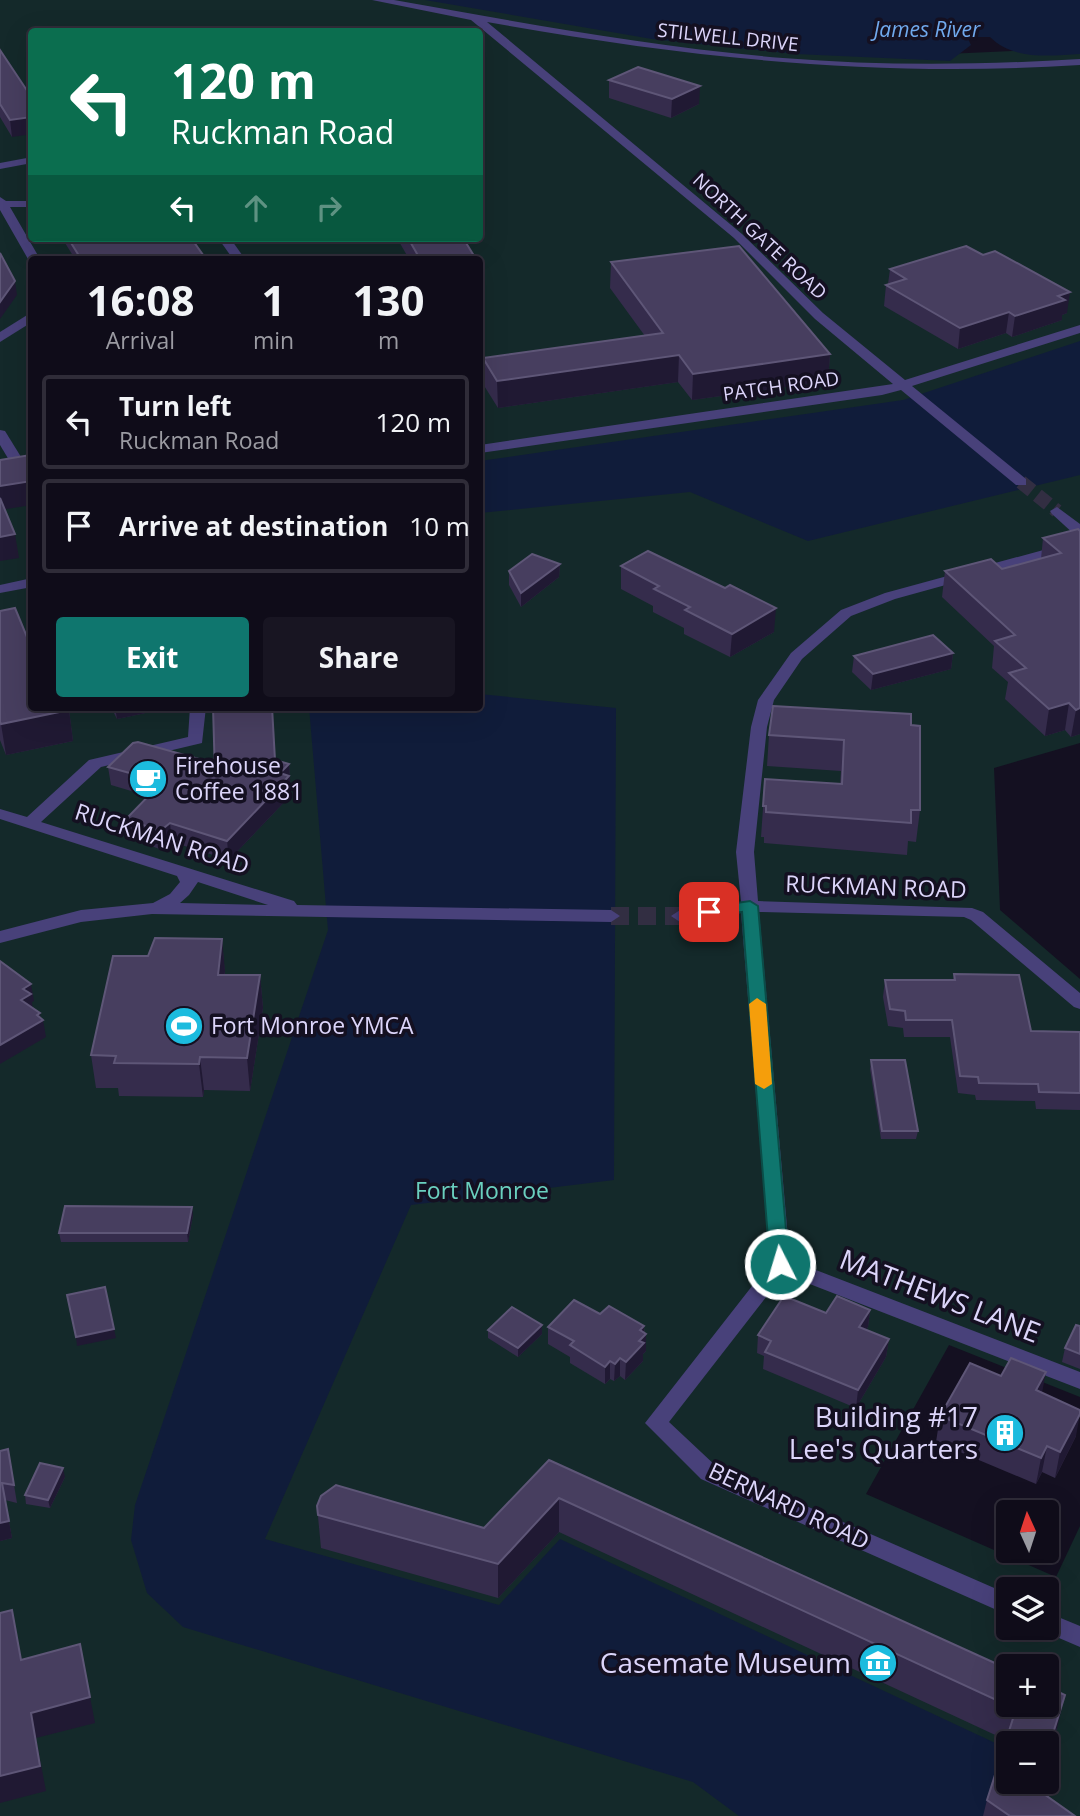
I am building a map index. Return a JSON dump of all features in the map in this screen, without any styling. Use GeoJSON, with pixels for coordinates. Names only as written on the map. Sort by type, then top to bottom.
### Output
{"type":"FeatureCollection","features":[{"type":"Feature","properties":{"kind":"street","name":"STILWELL DRIVE"},"geometry":{"type":"LineString","coordinates":[[377,0],[688,51],[796,62],[939,68],[1080,62]]}},
{"type":"Feature","properties":{"kind":"street","name":"NORTH GATE ROAD"},"geometry":{"type":"LineString","coordinates":[[474,17],[738,236],[819,316],[1021,482]]}},
{"type":"Feature","properties":{"kind":"street"},"geometry":{"type":"LineString","coordinates":[[0,166],[28,161]]}},
{"type":"Feature","properties":{"kind":"street"},"geometry":{"type":"LineString","coordinates":[[1,203],[28,204]]}},
{"type":"Feature","properties":{"kind":"street"},"geometry":{"type":"LineString","coordinates":[[1,203],[32,256]]}},
{"type":"Feature","properties":{"kind":"street"},"geometry":{"type":"LineString","coordinates":[[0,338],[28,319]]}},
{"type":"Feature","properties":{"kind":"street","name":"PATCH ROAD"},"geometry":{"type":"LineString","coordinates":[[483,449],[907,389],[1080,329]]}},
{"type":"Feature","properties":{"kind":"street"},"geometry":{"type":"LineString","coordinates":[[0,433],[25,463],[0,469]]}},
{"type":"Feature","properties":{"kind":"street"},"geometry":{"type":"LineString","coordinates":[[1057,511],[1080,532]]}},
{"type":"Feature","properties":{"kind":"street"},"geometry":{"type":"LineString","coordinates":[[780,1264],[745,852],[759,727],[766,700],[796,656],[846,613],[890,596],[1080,544]]}},
{"type":"Feature","properties":{"kind":"street"},"geometry":{"type":"LineString","coordinates":[[0,589],[28,583]]}},
{"type":"Feature","properties":{"kind":"street"},"geometry":{"type":"LineString","coordinates":[[30,823],[95,763],[196,740],[198,711]]}},
{"type":"Feature","properties":{"kind":"street","name":"RUCKMAN ROAD"},"geometry":{"type":"LineString","coordinates":[[0,814],[309,911]]}},
{"type":"Feature","properties":{"kind":"street"},"geometry":{"type":"LineString","coordinates":[[152,908],[177,898],[185,891],[189,882],[183,870]]}},
{"type":"Feature","properties":{"kind":"street","name":"RUCKMAN ROAD"},"geometry":{"type":"LineString","coordinates":[[680,916],[750,906],[966,912],[977,916],[1080,1003]]}},
{"type":"Feature","properties":{"kind":"street","name":"RUCKMAN ROAD"},"geometry":{"type":"LineString","coordinates":[[0,937],[81,916],[152,908],[611,916]]}},
{"type":"Feature","properties":{"kind":"street","name":"MATHEWS LANE"},"geometry":{"type":"LineString","coordinates":[[780,1264],[1080,1381]]}},
{"type":"Feature","properties":{"kind":"street","name":"BERNARD ROAD"},"geometry":{"type":"LineString","coordinates":[[780,1264],[656,1423],[709,1473],[996,1600]]}},
{"type":"Feature","properties":{"kind":"street"},"geometry":{"type":"LineString","coordinates":[[1059,1628],[1080,1637]]}},
{"type":"Feature","properties":{"kind":"green space","name":"Fort Monroe"},"geometry":{"type":"Polygon","coordinates":[[[0,0],[437,0],[946,54],[1080,48],[1080,743],[994,768],[1000,910],[1080,979],[1080,1397],[949,1345],[866,1494],[996,1551],[996,1563],[1024,1563],[1056,1577],[1080,1526],[1080,1816],[0,1816],[0,0]]]}},
{"type":"Feature","properties":{"kind":"water","name":"James River"},"geometry":{"type":"Polygon","coordinates":[[[425,0],[1080,0],[1080,54],[1032,55],[1009,50],[990,37],[967,37],[971,45],[950,61],[796,54],[652,39],[425,0]]]}},
{"type":"Feature","properties":{"kind":"water"},"geometry":{"type":"Polygon","coordinates":[[[1080,341],[1080,475],[808,541],[690,492],[483,513],[483,461],[903,400],[1080,341]]]}},
{"type":"Feature","properties":{"kind":"water"},"geometry":{"type":"Polygon","coordinates":[[[483,694],[616,708],[614,1180],[411,1205],[265,1539],[499,1605],[560,1539],[996,1743],[996,1787],[987,1816],[739,1816],[693,1782],[183,1627],[147,1593],[131,1540],[135,1505],[328,930],[309,711],[483,711],[483,694]]]}},
{"type":"Feature","properties":{"kind":"building"},"geometry":{"type":"Polygon","coordinates":[[[0,50],[28,92],[28,118],[10,120],[0,104],[0,50]]]}},
{"type":"Feature","properties":{"kind":"building"},"geometry":{"type":"Polygon","coordinates":[[[638,67],[700,86],[672,99],[609,80],[638,67]]]}},
{"type":"Feature","properties":{"kind":"building"},"geometry":{"type":"Polygon","coordinates":[[[70,242],[194,242],[204,256],[79,256],[70,242]]]}},
{"type":"Feature","properties":{"kind":"building"},"geometry":{"type":"Polygon","coordinates":[[[410,242],[465,242],[474,256],[418,256],[410,242]]]}},
{"type":"Feature","properties":{"kind":"building"},"geometry":{"type":"Polygon","coordinates":[[[739,246],[830,354],[693,374],[679,355],[497,381],[483,358],[663,333],[611,262],[739,246]]]}},
{"type":"Feature","properties":{"kind":"building"},"geometry":{"type":"Polygon","coordinates":[[[966,246],[983,255],[995,251],[1070,292],[1058,296],[1065,300],[1015,316],[1009,312],[960,328],[886,285],[906,279],[890,269],[966,246]]]}},
{"type":"Feature","properties":{"kind":"building"},"geometry":{"type":"Polygon","coordinates":[[[0,253],[15,281],[0,302],[0,253]]]}},
{"type":"Feature","properties":{"kind":"building"},"geometry":{"type":"Polygon","coordinates":[[[28,455],[28,482],[0,486],[0,460],[28,455]]]}},
{"type":"Feature","properties":{"kind":"building"},"geometry":{"type":"Polygon","coordinates":[[[0,498],[15,534],[0,537],[0,498]]]}},
{"type":"Feature","properties":{"kind":"building"},"geometry":{"type":"Polygon","coordinates":[[[1078,529],[1080,708],[1076,710],[1069,703],[1049,709],[1009,673],[1026,668],[995,641],[1015,635],[945,571],[991,559],[1002,569],[1061,553],[1043,538],[1078,529]]]}},
{"type":"Feature","properties":{"kind":"building"},"geometry":{"type":"Polygon","coordinates":[[[648,551],[725,588],[730,585],[776,608],[732,634],[685,610],[690,607],[654,589],[659,586],[621,566],[648,551]]]}},
{"type":"Feature","properties":{"kind":"building"},"geometry":{"type":"Polygon","coordinates":[[[532,554],[560,564],[521,593],[509,571],[532,554]]]}},
{"type":"Feature","properties":{"kind":"building"},"geometry":{"type":"Polygon","coordinates":[[[15,608],[28,637],[28,711],[64,711],[1,724],[0,611],[15,608]]]}},
{"type":"Feature","properties":{"kind":"building"},"geometry":{"type":"Polygon","coordinates":[[[933,635],[953,653],[873,674],[854,656],[933,635]]]}},
{"type":"Feature","properties":{"kind":"building"},"geometry":{"type":"Polygon","coordinates":[[[773,706],[911,714],[911,725],[920,726],[920,810],[911,810],[911,823],[766,812],[766,806],[763,806],[765,779],[842,784],[844,740],[769,735],[773,706]]]}},
{"type":"Feature","properties":{"kind":"building"},"geometry":{"type":"Polygon","coordinates":[[[213,711],[272,711],[275,760],[289,764],[280,773],[289,776],[227,841],[170,823],[160,831],[126,819],[162,782],[108,767],[133,743],[138,742],[210,762],[215,775],[213,711]]]}},
{"type":"Feature","properties":{"kind":"building","name":"Fort Monroe YMCA"},"geometry":{"type":"Polygon","coordinates":[[[155,938],[222,939],[218,975],[260,975],[247,1058],[200,1057],[199,1064],[114,1063],[116,1056],[91,1055],[113,956],[148,956],[155,938]]]}},
{"type":"Feature","properties":{"kind":"building"},"geometry":{"type":"Polygon","coordinates":[[[0,961],[31,984],[23,989],[31,994],[21,1000],[40,1013],[37,1015],[43,1020],[0,1045],[0,961]]]}},
{"type":"Feature","properties":{"kind":"building"},"geometry":{"type":"Polygon","coordinates":[[[954,974],[1019,975],[1031,1031],[1080,1032],[1080,1093],[1039,1092],[1038,1084],[979,1083],[978,1077],[960,1076],[952,1020],[906,1020],[905,1011],[890,1009],[885,980],[955,980],[954,974]]]}},
{"type":"Feature","properties":{"kind":"building"},"geometry":{"type":"Polygon","coordinates":[[[871,1060],[905,1060],[918,1131],[882,1131],[871,1060]]]}},
{"type":"Feature","properties":{"kind":"building"},"geometry":{"type":"Polygon","coordinates":[[[65,1206],[192,1207],[187,1233],[59,1233],[65,1206]]]}},
{"type":"Feature","properties":{"kind":"building"},"geometry":{"type":"Polygon","coordinates":[[[105,1287],[114,1329],[76,1337],[67,1295],[105,1287]]]}},
{"type":"Feature","properties":{"kind":"building"},"geometry":{"type":"Polygon","coordinates":[[[784,1296],[826,1313],[837,1296],[870,1310],[859,1327],[889,1339],[858,1390],[765,1352],[771,1341],[758,1335],[784,1296]]]}},
{"type":"Feature","properties":{"kind":"building"},"geometry":{"type":"Polygon","coordinates":[[[574,1300],[600,1314],[609,1306],[644,1326],[640,1330],[646,1334],[639,1341],[644,1343],[626,1362],[620,1358],[615,1364],[610,1361],[605,1367],[570,1345],[574,1341],[548,1327],[574,1300]]]}},
{"type":"Feature","properties":{"kind":"building"},"geometry":{"type":"Polygon","coordinates":[[[512,1307],[542,1325],[518,1348],[488,1330],[512,1307]]]}},
{"type":"Feature","properties":{"kind":"building"},"geometry":{"type":"Polygon","coordinates":[[[1076,1325],[1080,1326],[1080,1354],[1065,1348],[1076,1325]]]}},
{"type":"Feature","properties":{"kind":"building"},"geometry":{"type":"Polygon","coordinates":[[[1011,1358],[1046,1372],[1036,1390],[1080,1410],[1060,1452],[1047,1446],[1041,1458],[940,1416],[970,1363],[1001,1376],[1011,1358]]]}},
{"type":"Feature","properties":{"kind":"building"},"geometry":{"type":"Polygon","coordinates":[[[8,1449],[14,1485],[2,1483],[9,1521],[0,1523],[0,1451],[8,1449]]]}},
{"type":"Feature","properties":{"kind":"building"},"geometry":{"type":"Polygon","coordinates":[[[549,1460],[996,1664],[996,1700],[559,1498],[498,1564],[318,1515],[317,1506],[321,1496],[336,1485],[484,1528],[549,1460]]]}},
{"type":"Feature","properties":{"kind":"building"},"geometry":{"type":"Polygon","coordinates":[[[40,1463],[63,1468],[48,1500],[25,1495],[40,1463]]]}},
{"type":"Feature","properties":{"kind":"building"},"geometry":{"type":"Polygon","coordinates":[[[12,1610],[21,1660],[80,1644],[90,1697],[31,1713],[40,1766],[0,1776],[0,1613],[12,1610]]]}},
{"type":"Feature","properties":{"kind":"building"},"geometry":{"type":"Polygon","coordinates":[[[1059,1692],[1065,1695],[1059,1714],[1059,1692]]]}},
{"type":"Feature","properties":{"kind":"building"},"geometry":{"type":"Polygon","coordinates":[[[1013,1717],[1058,1717],[1054,1731],[1009,1731],[1013,1717]]]}},
{"type":"Feature","properties":{"kind":"building"},"geometry":{"type":"Polygon","coordinates":[[[996,1772],[996,1794],[1044,1794],[1075,1816],[1010,1816],[987,1800],[996,1772]]]}},
{"type":"Feature","properties":{"kind":"tunnel"},"geometry":{"type":"LineString","coordinates":[[1021,482],[1057,511]]}},
{"type":"Feature","properties":{"kind":"tunnel"},"geometry":{"type":"LineString","coordinates":[[611,916],[680,916]]}},
{"type":"Feature","properties":{"kind":"slow traffic"},"geometry":{"type":"LineString","coordinates":[[757,1004],[764,1084]]}},
{"type":"Feature","properties":{"kind":"place","name":"Firehouse Coffee 1881"},"geometry":{"type":"Point","coordinates":[148,779]}},
{"type":"Feature","properties":{"kind":"place","name":"Fort Monroe YMCA"},"geometry":{"type":"Point","coordinates":[184,1026]}},
{"type":"Feature","properties":{"kind":"place","name":"Building #17 Lee's Quarters"},"geometry":{"type":"Point","coordinates":[1005,1433]}},
{"type":"Feature","properties":{"kind":"place","name":"Casemate Museum"},"geometry":{"type":"Point","coordinates":[878,1663]}},
{"type":"Feature","properties":{"kind":"route"},"geometry":{"type":"LineString","coordinates":[[709,912],[750,906],[780,1264]]}}]}
